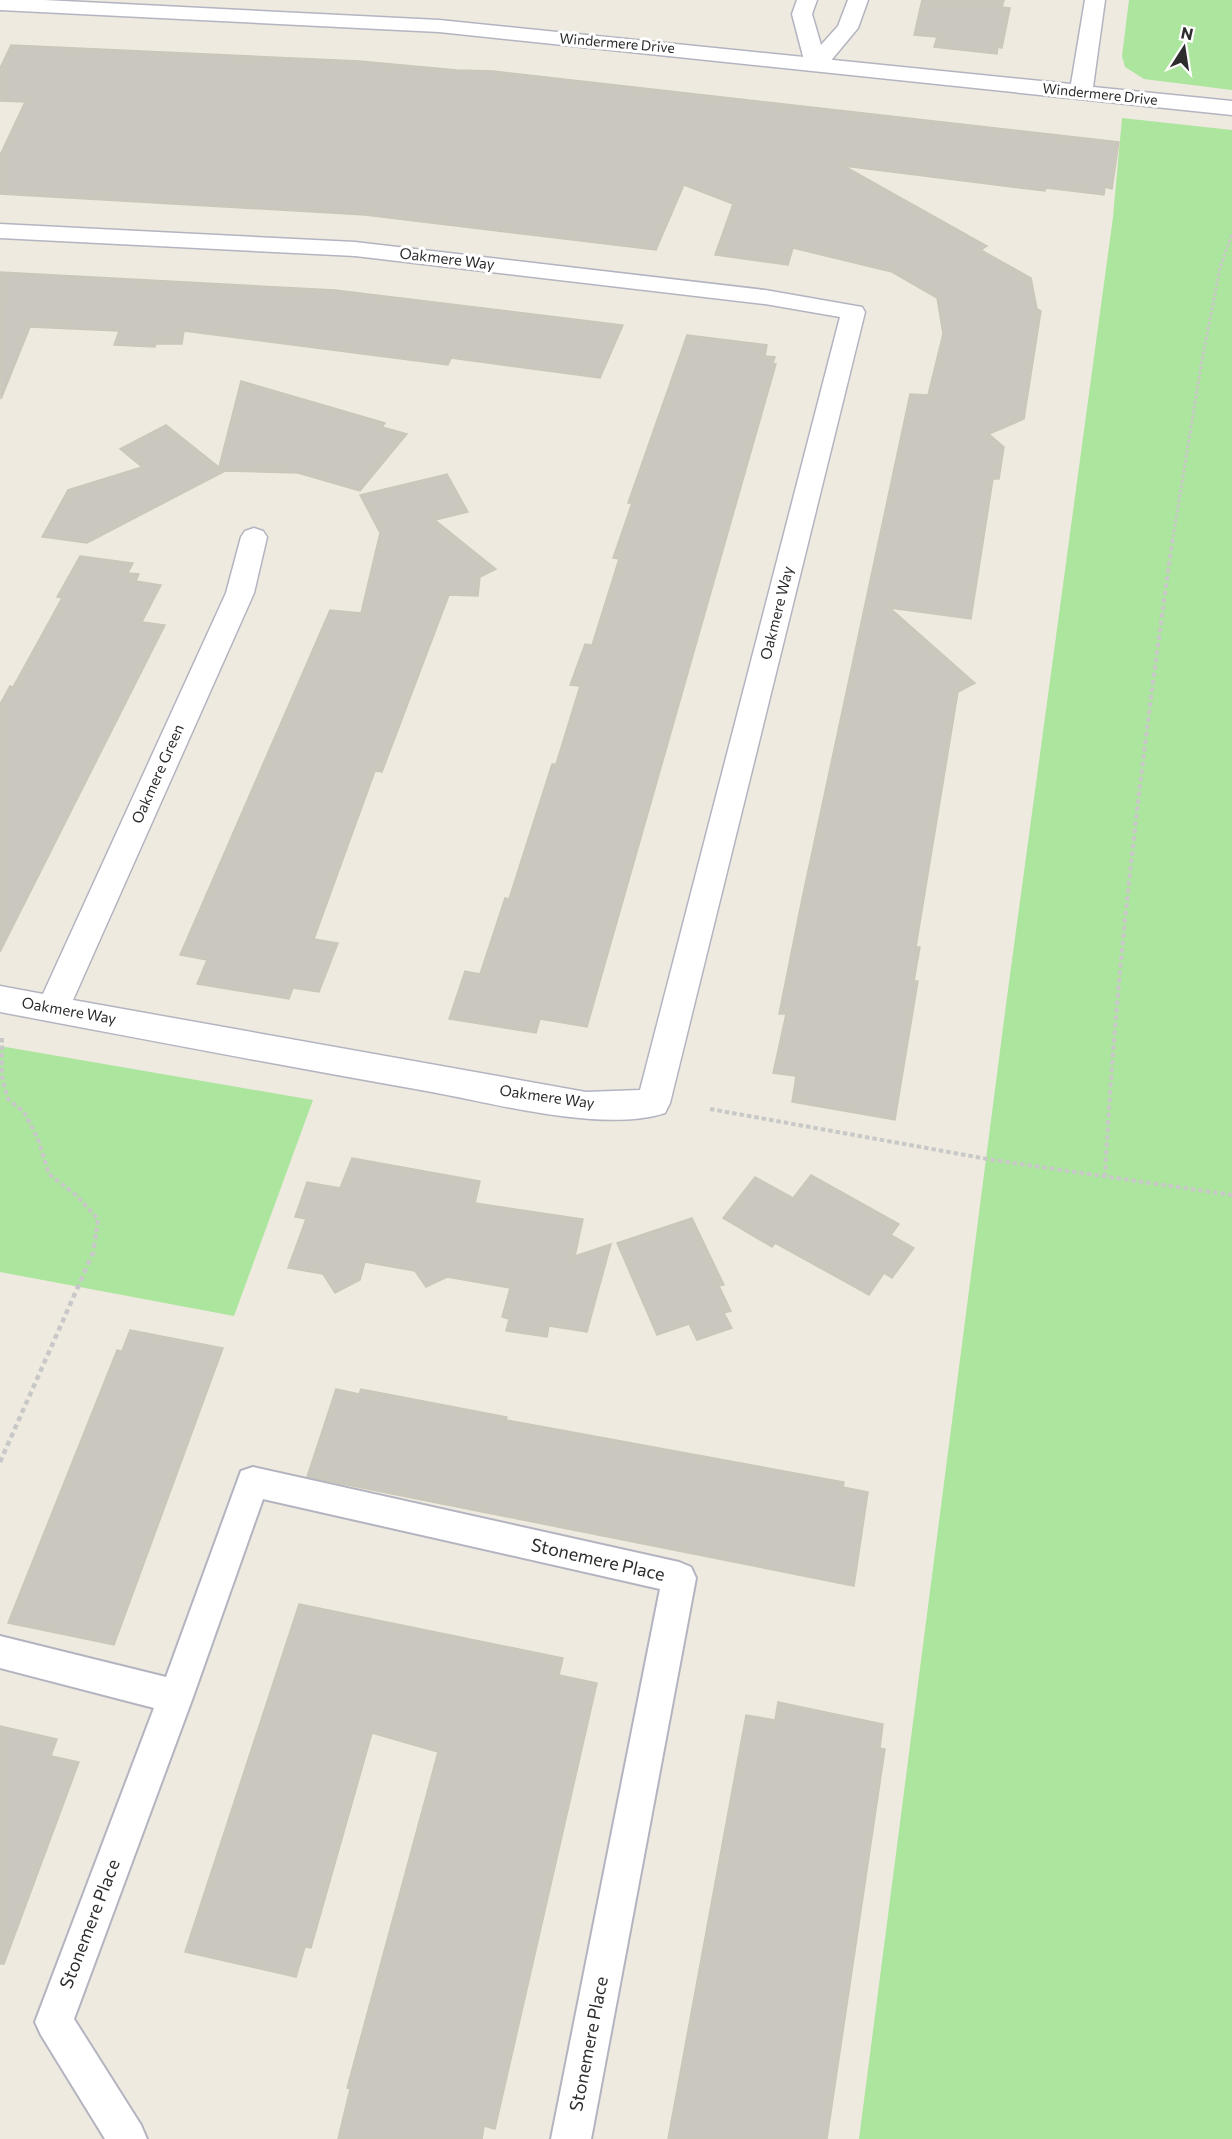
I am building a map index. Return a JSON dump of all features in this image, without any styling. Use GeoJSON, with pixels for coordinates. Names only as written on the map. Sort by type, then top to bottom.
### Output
{"type":"FeatureCollection","features":[{"type":"Feature","properties":{"kind":"street"},"geometry":{"type":"LineString","coordinates":[[807,0],[802,14],[816,64]]}},
{"type":"Feature","properties":{"kind":"street"},"geometry":{"type":"LineString","coordinates":[[816,64],[848,28],[858,0]]}},
{"type":"Feature","properties":{"kind":"street"},"geometry":{"type":"LineString","coordinates":[[1081,92],[1095,0]]}},
{"type":"Feature","properties":{"kind":"street","name":"Windermere Drive"},"geometry":{"type":"LineString","coordinates":[[0,4],[439,26],[1232,108]]}},
{"type":"Feature","properties":{"kind":"street","name":"Oakmere Way"},"geometry":{"type":"LineString","coordinates":[[0,231],[355,249],[765,297],[853,312],[653,1103],[586,1106],[340,1064],[0,999]]}},
{"type":"Feature","properties":{"kind":"street","name":"Oakmere Green"},"geometry":{"type":"LineString","coordinates":[[53,1008],[240,593],[254,537]]}},
{"type":"Feature","properties":{"kind":"lane","name":"Stonemere Place"},"geometry":{"type":"LineString","coordinates":[[128,2139],[54,2022],[176,1697],[253,1482],[679,1578],[571,2139]]}},
{"type":"Feature","properties":{"kind":"lane"},"geometry":{"type":"LineString","coordinates":[[0,1652],[176,1697]]}},
{"type":"Feature","properties":{"kind":"path"},"geometry":{"type":"LineString","coordinates":[[1105,1177],[1111,1061],[1127,893],[1156,657],[1182,476],[1206,338],[1220,268],[1232,234]]}},
{"type":"Feature","properties":{"kind":"path"},"geometry":{"type":"LineString","coordinates":[[0,1462],[93,1253],[98,1219],[76,1195],[49,1174],[38,1139],[24,1112],[8,1100],[1,1059],[2,1033]]}},
{"type":"Feature","properties":{"kind":"path"},"geometry":{"type":"LineString","coordinates":[[710,1109],[993,1160],[1232,1195]]}},
{"type":"Feature","properties":{"kind":"green space"},"geometry":{"type":"Polygon","coordinates":[[[1129,0],[1232,0],[1232,90],[1144,79],[1125,67],[1122,56],[1129,0]]]}},
{"type":"Feature","properties":{"kind":"green space"},"geometry":{"type":"Polygon","coordinates":[[[1122,118],[1232,130],[1232,2139],[859,2139],[1007,997],[1113,217],[1122,118]]]}},
{"type":"Feature","properties":{"kind":"green space"},"geometry":{"type":"Polygon","coordinates":[[[0,1046],[313,1100],[234,1316],[0,1272],[0,1046]]]}},
{"type":"Feature","properties":{"kind":"building"},"geometry":{"type":"Polygon","coordinates":[[[922,0],[1004,0],[1002,7],[1010,8],[1002,48],[998,47],[997,54],[934,47],[937,37],[914,35],[922,0]]]}},
{"type":"Feature","properties":{"kind":"building"},"geometry":{"type":"Polygon","coordinates":[[[11,45],[359,61],[493,71],[1119,142],[1112,189],[1105,187],[1104,195],[1046,188],[1045,191],[844,166],[987,246],[981,250],[1031,278],[1037,309],[1041,311],[1024,419],[989,434],[1004,447],[999,479],[993,479],[971,619],[890,608],[975,683],[958,692],[916,947],[920,947],[914,981],[918,981],[895,1120],[792,1102],[796,1076],[773,1073],[786,1014],[779,1014],[802,899],[910,394],[928,395],[943,334],[937,298],[892,272],[793,248],[788,265],[715,255],[733,204],[684,185],[656,250],[365,215],[0,194],[0,155],[25,102],[0,101],[0,68],[11,45]]]}},
{"type":"Feature","properties":{"kind":"building"},"geometry":{"type":"Polygon","coordinates":[[[0,272],[335,290],[623,325],[600,378],[451,358],[448,365],[184,331],[182,344],[156,344],[155,347],[114,345],[119,331],[30,327],[1,399],[0,272]]]}},
{"type":"Feature","properties":{"kind":"building"},"geometry":{"type":"Polygon","coordinates":[[[687,335],[767,345],[765,356],[775,357],[773,363],[776,364],[587,1027],[540,1019],[536,1033],[449,1019],[465,971],[480,974],[505,898],[509,899],[552,764],[556,764],[580,686],[570,685],[585,644],[592,645],[619,559],[613,558],[632,503],[628,503],[687,335]]]}},
{"type":"Feature","properties":{"kind":"building"},"geometry":{"type":"Polygon","coordinates":[[[241,381],[385,423],[382,427],[407,434],[360,491],[298,473],[225,471],[87,543],[42,537],[68,490],[142,467],[120,449],[166,425],[219,467],[241,381]]]}},
{"type":"Feature","properties":{"kind":"building"},"geometry":{"type":"Polygon","coordinates":[[[447,474],[468,512],[435,520],[496,569],[480,577],[478,596],[449,595],[382,772],[375,771],[314,939],[338,943],[319,992],[293,988],[289,999],[197,984],[207,960],[180,955],[330,610],[361,613],[380,533],[360,495],[447,474]]]}},
{"type":"Feature","properties":{"kind":"building"},"geometry":{"type":"Polygon","coordinates":[[[80,556],[133,563],[128,573],[139,574],[136,581],[161,585],[142,622],[165,625],[0,952],[0,704],[10,686],[13,687],[62,598],[57,597],[80,556]]]}},
{"type":"Feature","properties":{"kind":"building"},"geometry":{"type":"Polygon","coordinates":[[[352,1158],[480,1181],[475,1203],[583,1219],[575,1256],[611,1244],[587,1332],[549,1326],[547,1337],[506,1331],[509,1319],[502,1317],[510,1288],[447,1277],[426,1287],[415,1271],[365,1262],[360,1280],[335,1293],[323,1274],[288,1268],[306,1219],[295,1217],[307,1182],[340,1188],[352,1158]]]}},
{"type":"Feature","properties":{"kind":"building"},"geometry":{"type":"Polygon","coordinates":[[[811,1175],[899,1224],[891,1235],[914,1248],[892,1278],[884,1273],[869,1295],[775,1243],[772,1247],[723,1218],[755,1177],[793,1198],[811,1175]]]}},
{"type":"Feature","properties":{"kind":"building"},"geometry":{"type":"Polygon","coordinates":[[[692,1218],[724,1285],[719,1286],[731,1311],[724,1313],[732,1328],[697,1340],[689,1324],[657,1335],[617,1243],[692,1218]]]}},
{"type":"Feature","properties":{"kind":"building"},"geometry":{"type":"Polygon","coordinates":[[[130,1330],[223,1348],[114,1645],[8,1623],[117,1350],[122,1351],[130,1330]]]}},
{"type":"Feature","properties":{"kind":"building"},"geometry":{"type":"Polygon","coordinates":[[[336,1389],[359,1394],[361,1389],[507,1417],[506,1420],[844,1482],[843,1487],[868,1492],[854,1586],[307,1477],[336,1389]]]}},
{"type":"Feature","properties":{"kind":"building"},"geometry":{"type":"Polygon","coordinates":[[[299,1604],[563,1658],[559,1675],[597,1683],[495,2129],[484,2126],[482,2139],[338,2139],[350,2089],[347,2088],[438,1752],[372,1733],[311,1948],[305,1947],[296,1977],[185,1952],[299,1604]]]}},
{"type":"Feature","properties":{"kind":"building"},"geometry":{"type":"Polygon","coordinates":[[[778,1702],[883,1724],[880,1748],[885,1749],[827,2139],[668,2139],[746,1715],[775,1720],[778,1702]]]}},
{"type":"Feature","properties":{"kind":"building"},"geometry":{"type":"Polygon","coordinates":[[[0,1726],[57,1739],[51,1756],[79,1762],[4,1964],[0,1964],[0,1726]]]}}]}
